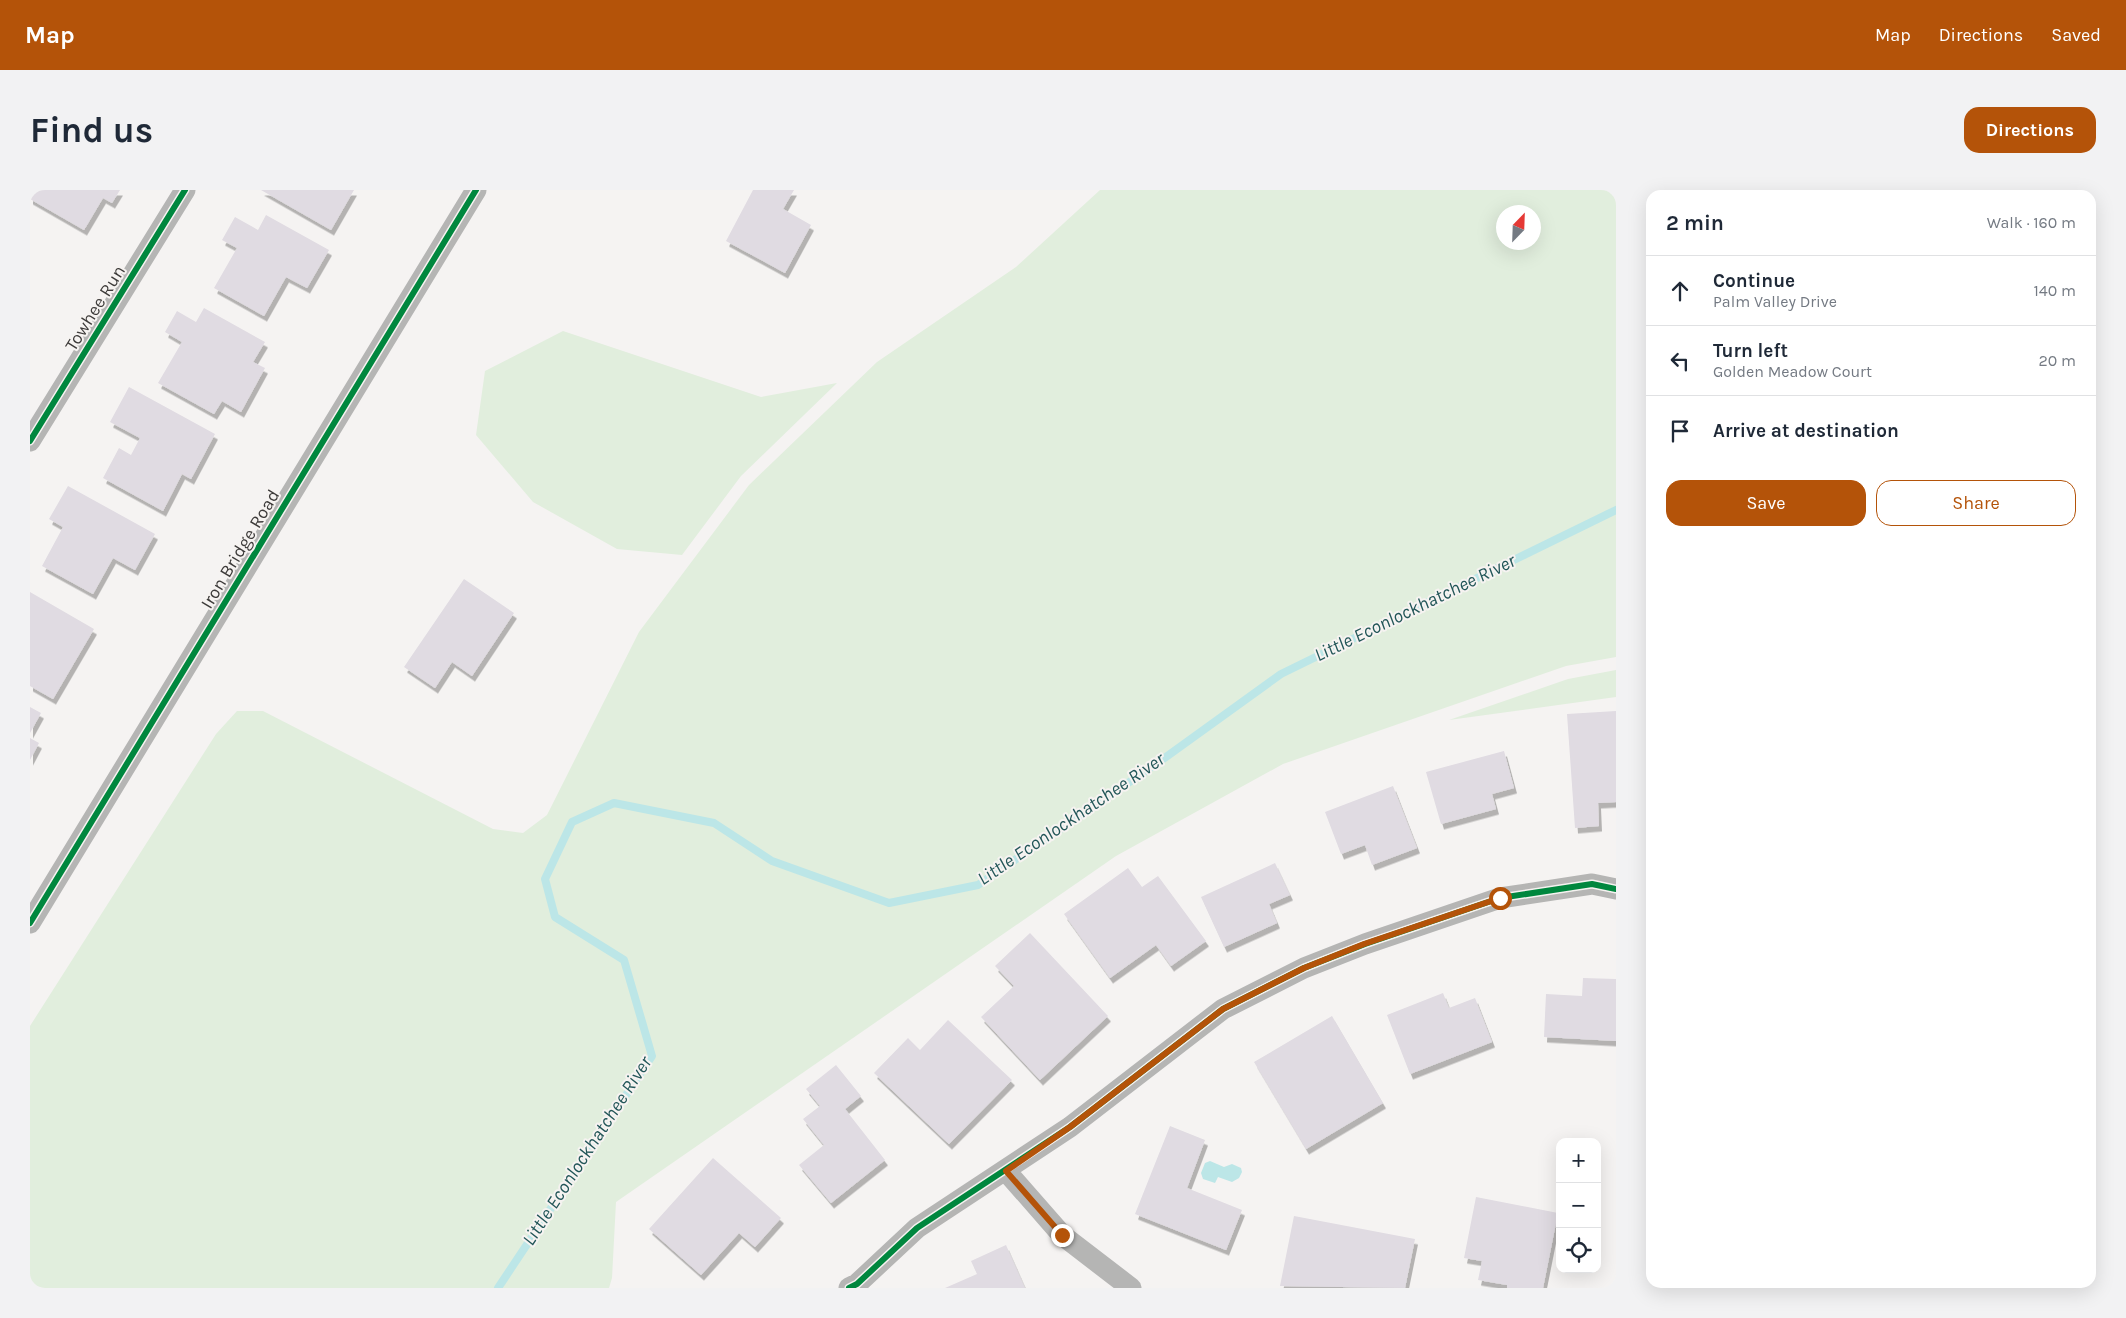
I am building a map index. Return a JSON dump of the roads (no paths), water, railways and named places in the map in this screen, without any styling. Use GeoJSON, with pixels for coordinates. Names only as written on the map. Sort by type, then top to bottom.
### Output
{"type":"FeatureCollection","features":[{"type":"Feature","properties":{"kind":"street","name":"Towhee Run"},"geometry":{"type":"LineString","coordinates":[[30,441],[186,190]]}},
{"type":"Feature","properties":{"kind":"street","name":"Iron Bridge Road"},"geometry":{"type":"LineString","coordinates":[[30,923],[476,190]]}},
{"type":"Feature","properties":{"kind":"street"},"geometry":{"type":"LineString","coordinates":[[849,1288],[857,1284],[917,1228],[1070,1127],[1223,1009],[1304,968],[1364,944],[1500,898],[1592,884],[1616,889]]}},
{"type":"Feature","properties":{"kind":"street"},"geometry":{"type":"LineString","coordinates":[[1006,1171],[1062,1235],[1131,1288]]}},
{"type":"Feature","properties":{"kind":"water"},"geometry":{"type":"Polygon","coordinates":[[[1210,1161],[1224,1167],[1232,1164],[1241,1168],[1242,1172],[1239,1178],[1232,1182],[1218,1177],[1215,1183],[1203,1179],[1201,1173],[1205,1163],[1210,1161]]]}},
{"type":"Feature","properties":{"kind":"waterway","name":"Little Econlockhatchee River"},"geometry":{"type":"LineString","coordinates":[[498,1288],[652,1056],[624,960],[555,917],[545,879],[572,822],[614,803],[714,823],[772,861],[889,903],[978,885],[1159,762],[1281,674],[1616,510]]}}]}
